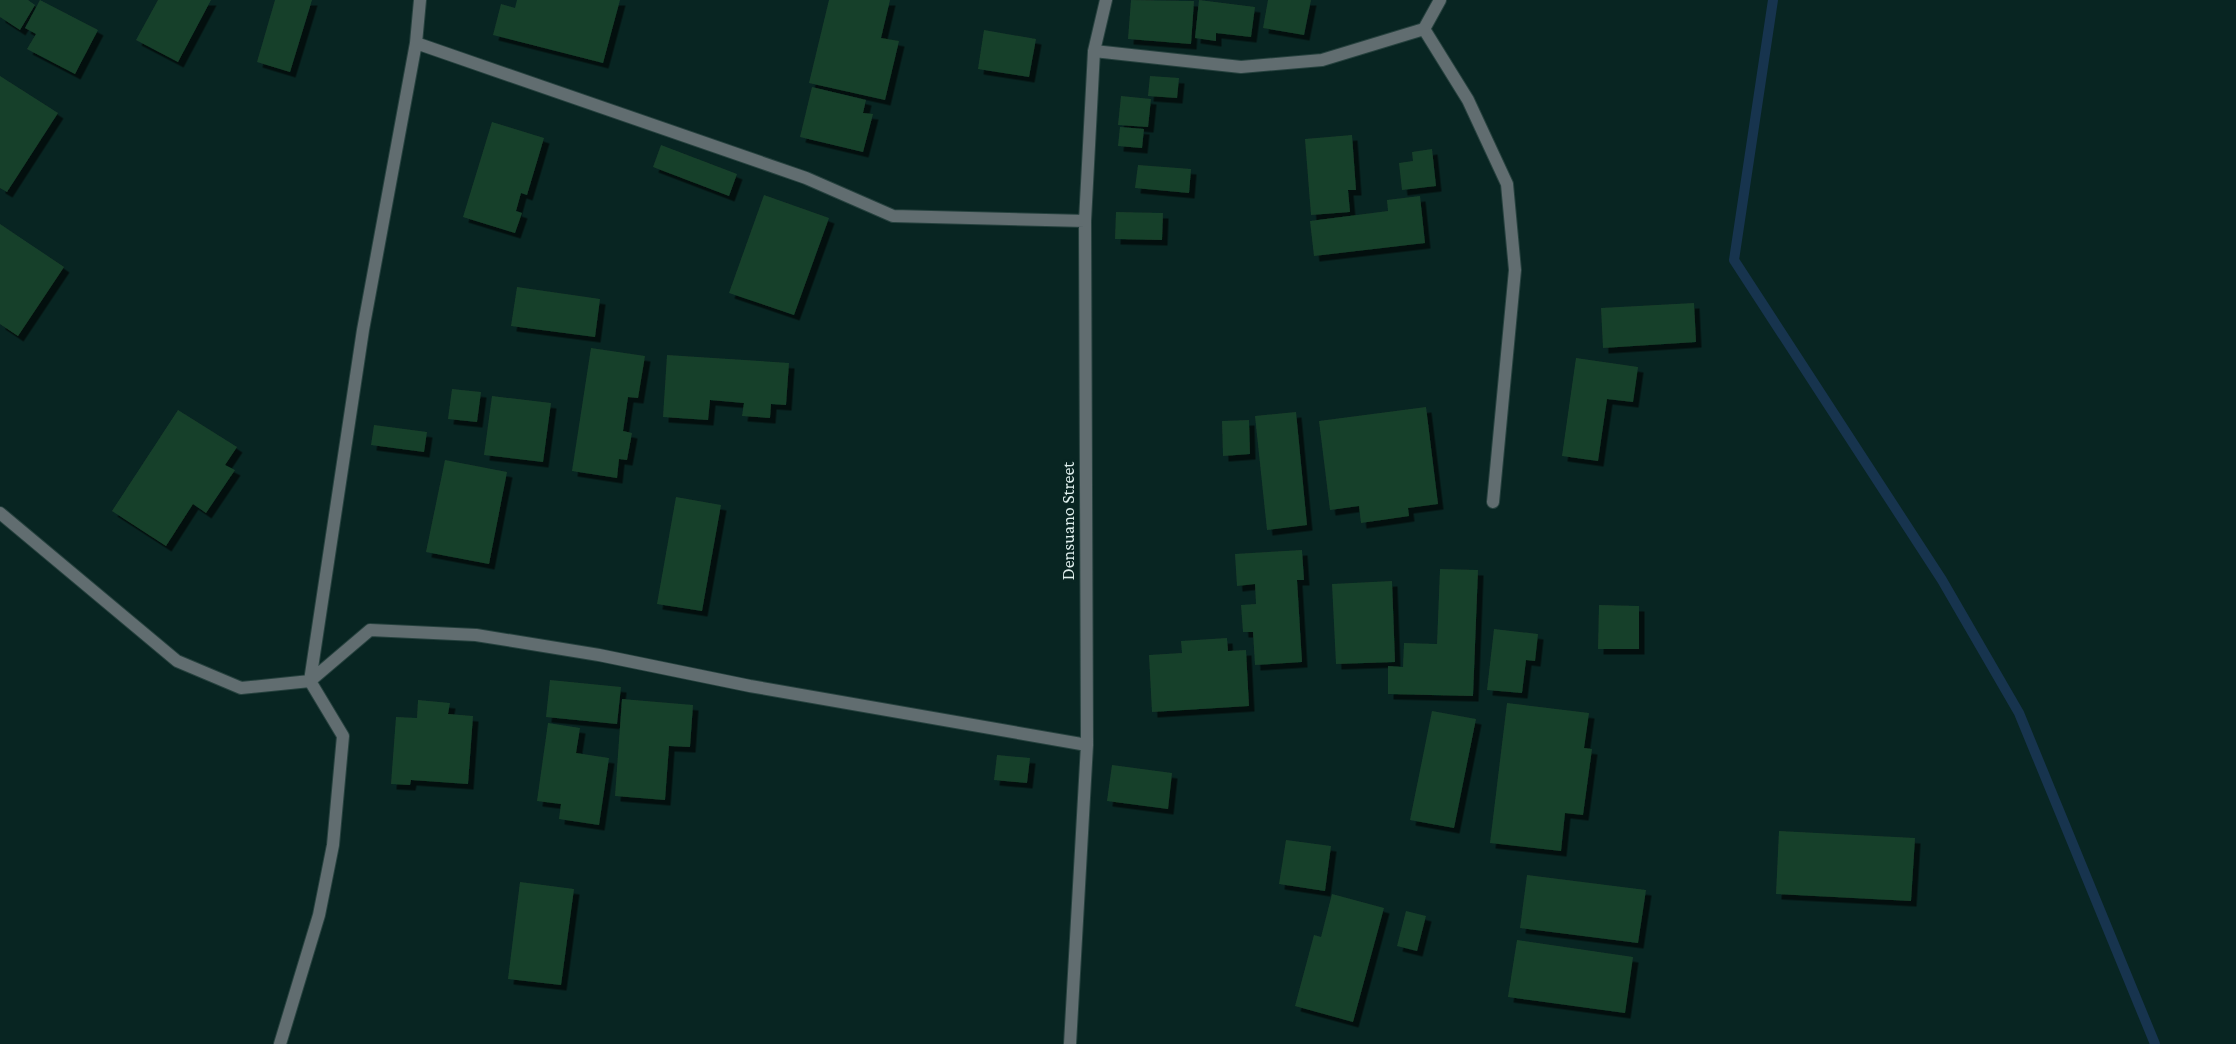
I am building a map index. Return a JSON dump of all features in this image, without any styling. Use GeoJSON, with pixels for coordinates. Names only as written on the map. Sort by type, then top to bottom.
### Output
{"type":"FeatureCollection","features":[{"type":"Feature","properties":{"kind":"street"},"geometry":{"type":"LineString","coordinates":[[280,1044],[319,915],[333,845],[343,736],[309,681],[363,330],[416,43],[420,0]]}},
{"type":"Feature","properties":{"kind":"street","name":"Densuano Street"},"geometry":{"type":"LineString","coordinates":[[1070,1044],[1087,745],[1085,222],[1094,51],[1106,0]]}},
{"type":"Feature","properties":{"kind":"street"},"geometry":{"type":"LineString","coordinates":[[1094,51],[1241,67],[1322,60],[1424,29],[1440,0]]}},
{"type":"Feature","properties":{"kind":"street"},"geometry":{"type":"LineString","coordinates":[[1424,29],[1468,100],[1507,184],[1515,270],[1493,502]]}},
{"type":"Feature","properties":{"kind":"street"},"geometry":{"type":"LineString","coordinates":[[416,43],[806,178],[893,216],[1085,222]]}},
{"type":"Feature","properties":{"kind":"street"},"geometry":{"type":"LineString","coordinates":[[0,513],[177,661],[241,688],[309,681],[370,630],[476,635],[599,655],[750,686],[1087,745]]}},
{"type":"Feature","properties":{"kind":"building"},"geometry":{"type":"Polygon","coordinates":[[[0,0],[28,0],[35,5],[20,30],[0,17],[0,0]]]}},
{"type":"Feature","properties":{"kind":"building"},"geometry":{"type":"Polygon","coordinates":[[[40,0],[98,30],[75,74],[27,49],[36,34],[25,28],[40,0]]]}},
{"type":"Feature","properties":{"kind":"building"},"geometry":{"type":"Polygon","coordinates":[[[158,0],[211,0],[178,62],[136,40],[158,0]]]}},
{"type":"Feature","properties":{"kind":"building"},"geometry":{"type":"Polygon","coordinates":[[[275,0],[312,0],[290,72],[257,62],[275,0]]]}},
{"type":"Feature","properties":{"kind":"building"},"geometry":{"type":"Polygon","coordinates":[[[517,0],[620,0],[603,63],[493,35],[501,4],[515,8],[517,0]]]}},
{"type":"Feature","properties":{"kind":"building"},"geometry":{"type":"Polygon","coordinates":[[[829,0],[890,0],[881,38],[899,41],[885,100],[809,83],[829,0]]]}},
{"type":"Feature","properties":{"kind":"building"},"geometry":{"type":"Polygon","coordinates":[[[1131,0],[1194,1],[1191,44],[1128,39],[1131,0]]]}},
{"type":"Feature","properties":{"kind":"building"},"geometry":{"type":"Polygon","coordinates":[[[1199,0],[1255,7],[1251,37],[1216,33],[1216,41],[1195,38],[1199,0]]]}},
{"type":"Feature","properties":{"kind":"building"},"geometry":{"type":"Polygon","coordinates":[[[1268,0],[1311,0],[1304,35],[1263,28],[1268,0]]]}},
{"type":"Feature","properties":{"kind":"building"},"geometry":{"type":"Polygon","coordinates":[[[984,30],[1036,39],[1029,77],[978,69],[984,30]]]}},
{"type":"Feature","properties":{"kind":"building"},"geometry":{"type":"Polygon","coordinates":[[[0,76],[58,113],[7,192],[0,188],[0,76]]]}},
{"type":"Feature","properties":{"kind":"building"},"geometry":{"type":"Polygon","coordinates":[[[1150,76],[1179,78],[1177,98],[1148,96],[1150,76]]]}},
{"type":"Feature","properties":{"kind":"building"},"geometry":{"type":"Polygon","coordinates":[[[812,87],[866,100],[863,113],[873,114],[863,152],[800,137],[812,87]]]}},
{"type":"Feature","properties":{"kind":"building"},"geometry":{"type":"Polygon","coordinates":[[[1121,96],[1151,99],[1148,127],[1118,125],[1121,96]]]}},
{"type":"Feature","properties":{"kind":"building"},"geometry":{"type":"Polygon","coordinates":[[[492,122],[544,138],[527,195],[521,193],[516,211],[522,213],[515,233],[463,217],[492,122]]]}},
{"type":"Feature","properties":{"kind":"building"},"geometry":{"type":"Polygon","coordinates":[[[1120,127],[1144,129],[1142,148],[1118,146],[1120,127]]]}},
{"type":"Feature","properties":{"kind":"building"},"geometry":{"type":"Polygon","coordinates":[[[1352,135],[1356,190],[1348,190],[1350,212],[1311,215],[1305,139],[1352,135]]]}},
{"type":"Feature","properties":{"kind":"building"},"geometry":{"type":"Polygon","coordinates":[[[661,145],[737,174],[729,196],[653,167],[661,145]]]}},
{"type":"Feature","properties":{"kind":"building"},"geometry":{"type":"Polygon","coordinates":[[[1432,149],[1436,186],[1402,190],[1399,163],[1413,161],[1412,152],[1432,149]]]}},
{"type":"Feature","properties":{"kind":"building"},"geometry":{"type":"Polygon","coordinates":[[[1138,165],[1191,169],[1189,193],[1135,188],[1138,165]]]}},
{"type":"Feature","properties":{"kind":"building"},"geometry":{"type":"Polygon","coordinates":[[[764,195],[829,218],[794,315],[729,293],[764,195]]]}},
{"type":"Feature","properties":{"kind":"building"},"geometry":{"type":"Polygon","coordinates":[[[1420,196],[1425,243],[1314,256],[1310,221],[1388,211],[1387,200],[1420,196]]]}},
{"type":"Feature","properties":{"kind":"building"},"geometry":{"type":"Polygon","coordinates":[[[1116,212],[1163,213],[1162,240],[1115,239],[1116,212]]]}},
{"type":"Feature","properties":{"kind":"building"},"geometry":{"type":"Polygon","coordinates":[[[0,224],[64,267],[18,336],[0,324],[0,224]]]}},
{"type":"Feature","properties":{"kind":"building"},"geometry":{"type":"Polygon","coordinates":[[[517,287],[600,299],[595,337],[511,326],[517,287]]]}},
{"type":"Feature","properties":{"kind":"building"},"geometry":{"type":"Polygon","coordinates":[[[1694,303],[1696,342],[1603,348],[1601,308],[1694,303]]]}},
{"type":"Feature","properties":{"kind":"building"},"geometry":{"type":"Polygon","coordinates":[[[591,348],[645,356],[638,398],[628,397],[623,431],[632,433],[627,460],[619,459],[617,478],[572,471],[591,348]]]}},
{"type":"Feature","properties":{"kind":"building"},"geometry":{"type":"Polygon","coordinates":[[[667,355],[789,363],[786,405],[771,404],[770,418],[742,416],[744,403],[710,400],[708,420],[663,417],[667,355]]]}},
{"type":"Feature","properties":{"kind":"building"},"geometry":{"type":"Polygon","coordinates":[[[1576,358],[1638,367],[1633,402],[1607,399],[1598,461],[1562,456],[1576,358]]]}},
{"type":"Feature","properties":{"kind":"building"},"geometry":{"type":"Polygon","coordinates":[[[452,389],[481,392],[477,422],[448,419],[452,389]]]}},
{"type":"Feature","properties":{"kind":"building"},"geometry":{"type":"Polygon","coordinates":[[[492,396],[551,403],[543,462],[484,455],[492,396]]]}},
{"type":"Feature","properties":{"kind":"building"},"geometry":{"type":"Polygon","coordinates":[[[1426,407],[1438,504],[1408,508],[1409,516],[1361,523],[1359,506],[1330,510],[1319,421],[1426,407]]]}},
{"type":"Feature","properties":{"kind":"building"},"geometry":{"type":"Polygon","coordinates":[[[178,410],[237,447],[225,465],[235,470],[206,513],[193,504],[166,546],[112,511],[178,410]]]}},
{"type":"Feature","properties":{"kind":"building"},"geometry":{"type":"Polygon","coordinates":[[[1296,412],[1307,525],[1267,530],[1255,416],[1296,412]]]}},
{"type":"Feature","properties":{"kind":"building"},"geometry":{"type":"Polygon","coordinates":[[[1249,420],[1250,454],[1223,456],[1222,421],[1249,420]]]}},
{"type":"Feature","properties":{"kind":"building"},"geometry":{"type":"Polygon","coordinates":[[[374,425],[427,432],[424,452],[371,445],[374,425]]]}},
{"type":"Feature","properties":{"kind":"building"},"geometry":{"type":"Polygon","coordinates":[[[445,460],[507,472],[489,564],[426,552],[445,460]]]}},
{"type":"Feature","properties":{"kind":"building"},"geometry":{"type":"Polygon","coordinates":[[[676,497],[721,505],[702,611],[657,604],[676,497]]]}},
{"type":"Feature","properties":{"kind":"building"},"geometry":{"type":"Polygon","coordinates":[[[1302,550],[1304,580],[1297,580],[1302,662],[1255,665],[1253,632],[1243,632],[1241,605],[1256,604],[1255,584],[1237,586],[1235,554],[1302,550]]]}},
{"type":"Feature","properties":{"kind":"building"},"geometry":{"type":"Polygon","coordinates":[[[1440,569],[1478,570],[1473,696],[1388,694],[1388,666],[1403,667],[1404,643],[1437,644],[1440,569]]]}},
{"type":"Feature","properties":{"kind":"building"},"geometry":{"type":"Polygon","coordinates":[[[1392,581],[1395,662],[1336,664],[1332,584],[1392,581]]]}},
{"type":"Feature","properties":{"kind":"building"},"geometry":{"type":"Polygon","coordinates":[[[1599,605],[1639,606],[1639,649],[1598,649],[1599,605]]]}},
{"type":"Feature","properties":{"kind":"building"},"geometry":{"type":"Polygon","coordinates":[[[1494,629],[1538,634],[1535,661],[1526,660],[1522,693],[1487,690],[1494,629]]]}},
{"type":"Feature","properties":{"kind":"building"},"geometry":{"type":"Polygon","coordinates":[[[1227,638],[1228,651],[1246,650],[1249,706],[1152,712],[1149,655],[1182,653],[1181,641],[1227,638]]]}},
{"type":"Feature","properties":{"kind":"building"},"geometry":{"type":"Polygon","coordinates":[[[550,680],[621,687],[617,724],[546,717],[550,680]]]}},
{"type":"Feature","properties":{"kind":"building"},"geometry":{"type":"Polygon","coordinates":[[[622,699],[693,705],[690,747],[669,746],[665,800],[615,796],[622,699]]]}},
{"type":"Feature","properties":{"kind":"building"},"geometry":{"type":"Polygon","coordinates":[[[418,700],[450,703],[448,714],[473,716],[468,784],[411,780],[410,785],[391,784],[396,717],[417,718],[418,700]]]}},
{"type":"Feature","properties":{"kind":"building"},"geometry":{"type":"Polygon","coordinates":[[[1507,703],[1589,713],[1584,748],[1592,749],[1583,815],[1565,813],[1561,851],[1490,843],[1507,703]]]}},
{"type":"Feature","properties":{"kind":"building"},"geometry":{"type":"Polygon","coordinates":[[[1432,711],[1476,719],[1454,828],[1410,820],[1432,711]]]}},
{"type":"Feature","properties":{"kind":"building"},"geometry":{"type":"Polygon","coordinates":[[[548,723],[580,728],[576,753],[609,758],[599,825],[559,819],[561,804],[537,801],[548,723]]]}},
{"type":"Feature","properties":{"kind":"building"},"geometry":{"type":"Polygon","coordinates":[[[997,755],[1030,758],[1027,783],[994,780],[997,755]]]}},
{"type":"Feature","properties":{"kind":"building"},"geometry":{"type":"Polygon","coordinates":[[[1112,765],[1172,773],[1168,809],[1107,801],[1112,765]]]}},
{"type":"Feature","properties":{"kind":"building"},"geometry":{"type":"Polygon","coordinates":[[[1779,831],[1915,838],[1911,901],[1776,894],[1779,831]]]}},
{"type":"Feature","properties":{"kind":"building"},"geometry":{"type":"Polygon","coordinates":[[[1286,840],[1331,846],[1325,891],[1279,884],[1286,840]]]}},
{"type":"Feature","properties":{"kind":"building"},"geometry":{"type":"Polygon","coordinates":[[[1527,875],[1646,890],[1638,943],[1520,928],[1527,875]]]}},
{"type":"Feature","properties":{"kind":"building"},"geometry":{"type":"Polygon","coordinates":[[[520,882],[574,889],[561,985],[508,979],[520,882]]]}},
{"type":"Feature","properties":{"kind":"building"},"geometry":{"type":"Polygon","coordinates":[[[1332,894],[1384,908],[1353,1022],[1295,1006],[1314,935],[1321,937],[1332,894]]]}},
{"type":"Feature","properties":{"kind":"building"},"geometry":{"type":"Polygon","coordinates":[[[1406,911],[1426,916],[1417,951],[1397,946],[1406,911]]]}},
{"type":"Feature","properties":{"kind":"building"},"geometry":{"type":"Polygon","coordinates":[[[1517,940],[1633,957],[1625,1013],[1508,997],[1517,940]]]}},
{"type":"Feature","properties":{"kind":"waterway"},"geometry":{"type":"LineString","coordinates":[[1773,0],[1734,260],[1942,580],[2019,713],[2155,1044]]}}]}
